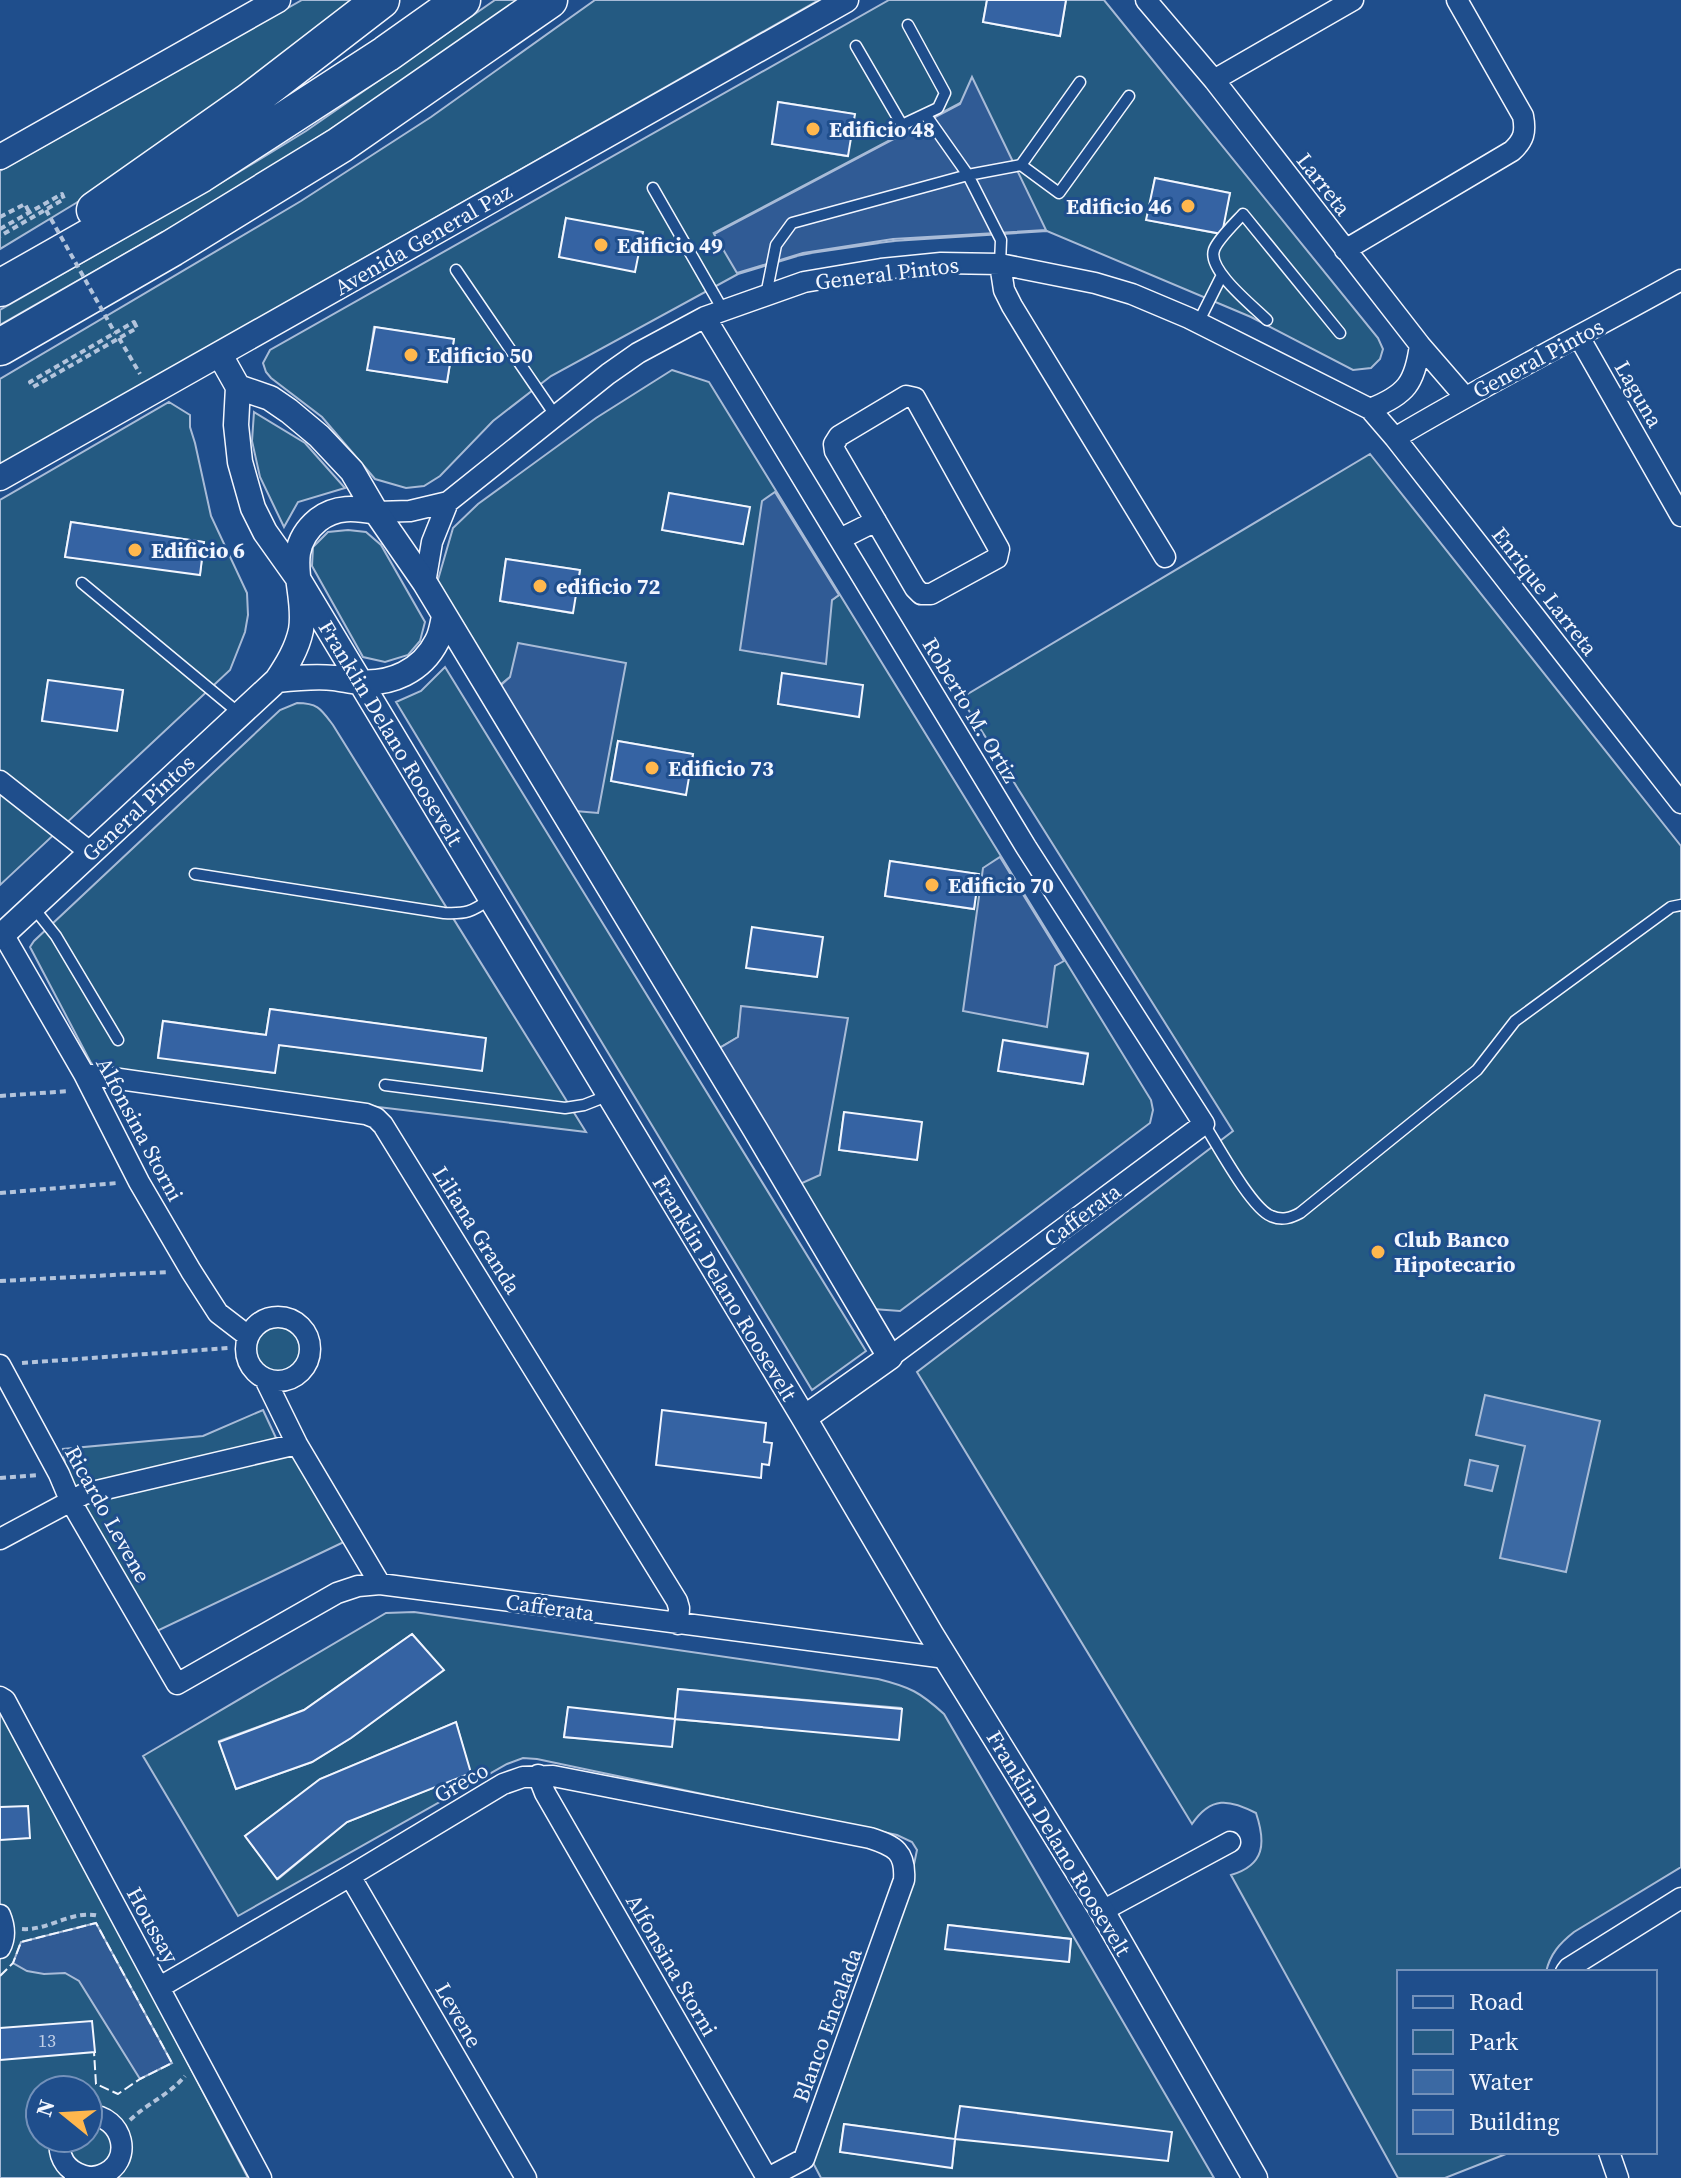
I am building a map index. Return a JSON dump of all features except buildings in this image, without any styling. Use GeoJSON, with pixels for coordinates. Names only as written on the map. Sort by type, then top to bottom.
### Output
{"type":"FeatureCollection","features":[{"type":"Feature","properties":{"kind":"highway"},"geometry":{"type":"LineString","coordinates":[[0,276],[250,101],[381,0]]}},
{"type":"Feature","properties":{"kind":"highway"},"geometry":{"type":"LineString","coordinates":[[0,288],[201,174],[361,71],[462,0]]}},
{"type":"Feature","properties":{"kind":"highway"},"geometry":{"type":"LineString","coordinates":[[0,347],[184,241],[316,160],[549,0]]}},
{"type":"Feature","properties":{"kind":"street"},"geometry":{"type":"LineString","coordinates":[[0,157],[278,0]]}},
{"type":"Feature","properties":{"kind":"street","name":"Avenida General Paz"},"geometry":{"type":"LineString","coordinates":[[0,478],[846,0]]}},
{"type":"Feature","properties":{"kind":"street","name":"Larreta"},"geometry":{"type":"LineString","coordinates":[[1146,0],[1214,80],[1420,345],[1465,397]]}},
{"type":"Feature","properties":{"kind":"street"},"geometry":{"type":"LineString","coordinates":[[1214,80],[1353,0]]}},
{"type":"Feature","properties":{"kind":"street"},"geometry":{"type":"LineString","coordinates":[[1345,250],[1512,151],[1521,142],[1525,130],[1523,116],[1457,0]]}},
{"type":"Feature","properties":{"kind":"street","name":"General Pintos"},"geometry":{"type":"LineString","coordinates":[[2,936],[277,680],[288,663],[301,629],[297,554],[301,539],[321,517],[348,508],[376,512],[410,511],[448,502],[608,374],[638,353],[714,314],[804,282],[941,263],[1000,264],[1095,283],[1132,294],[1198,323],[1370,409]]}},
{"type":"Feature","properties":{"kind":"street"},"geometry":{"type":"LineString","coordinates":[[1000,264],[1004,290],[1012,306],[1165,557]]}},
{"type":"Feature","properties":{"kind":"street","name":"General Pintos"},"geometry":{"type":"LineString","coordinates":[[1395,438],[1681,280]]}},
{"type":"Feature","properties":{"kind":"street","name":"Roberto M. Ortiz"},"geometry":{"type":"LineString","coordinates":[[714,314],[840,539],[1026,847],[1204,1124]]}},
{"type":"Feature","properties":{"kind":"street","name":"Laguna"},"geometry":{"type":"LineString","coordinates":[[1579,337],[1681,516]]}},
{"type":"Feature","properties":{"kind":"street"},"geometry":{"type":"LineString","coordinates":[[1370,409],[1389,402],[1406,389],[1418,364],[1420,345]]}},
{"type":"Feature","properties":{"kind":"street"},"geometry":{"type":"LineString","coordinates":[[220,355],[238,387],[270,398],[289,411],[319,436],[352,471],[425,583],[890,1357]]}},
{"type":"Feature","properties":{"kind":"street","name":"Franklin Delano Roosevelt"},"geometry":{"type":"LineString","coordinates":[[238,387],[236,425],[246,487],[265,532],[297,577],[946,1658],[1102,1911],[1255,2178]]}},
{"type":"Feature","properties":{"kind":"street"},"geometry":{"type":"LineString","coordinates":[[906,396],[915,398],[999,549],[997,558],[931,594],[921,594],[876,521],[835,451],[834,444],[839,436],[906,396]]}},
{"type":"Feature","properties":{"kind":"street","name":"Enrique Larreta"},"geometry":{"type":"LineString","coordinates":[[1370,409],[1681,803]]}},
{"type":"Feature","properties":{"kind":"street","name":"General Pintos"},"geometry":{"type":"LineString","coordinates":[[425,583],[432,542],[448,502]]}},
{"type":"Feature","properties":{"kind":"street"},"geometry":{"type":"LineString","coordinates":[[840,539],[876,521]]}},
{"type":"Feature","properties":{"kind":"street"},"geometry":{"type":"LineString","coordinates":[[277,680],[305,677],[384,682],[406,674],[425,659],[438,640],[444,617]]}},
{"type":"Feature","properties":{"kind":"street"},"geometry":{"type":"LineString","coordinates":[[0,781],[90,852]]}},
{"type":"Feature","properties":{"kind":"street","name":"Alfonsina Storni"},"geometry":{"type":"LineString","coordinates":[[2,936],[88,1082],[139,1182],[191,1271],[218,1313],[247,1344],[250,1366],[265,1379],[297,1444],[380,1584]]}},
{"type":"Feature","properties":{"kind":"street","name":"Liliana Granda"},"geometry":{"type":"LineString","coordinates":[[88,1082],[366,1114],[376,1118],[677,1601],[678,1624]]}},
{"type":"Feature","properties":{"kind":"street","name":"Cafferata"},"geometry":{"type":"LineString","coordinates":[[804,1418],[1204,1124]]}},
{"type":"Feature","properties":{"kind":"street"},"geometry":{"type":"LineString","coordinates":[[247,1344],[253,1328],[270,1317],[290,1319],[305,1332],[310,1351],[302,1370],[285,1380],[265,1379]]}},
{"type":"Feature","properties":{"kind":"street","name":"Ricardo Levene"},"geometry":{"type":"LineString","coordinates":[[0,1365],[70,1500],[177,1684]]}},
{"type":"Feature","properties":{"kind":"street"},"geometry":{"type":"LineString","coordinates":[[0,1539],[84,1494],[297,1444]]}},
{"type":"Feature","properties":{"kind":"street","name":"Cafferata"},"geometry":{"type":"LineString","coordinates":[[177,1684],[337,1593],[358,1586],[380,1584],[946,1658]]}},
{"type":"Feature","properties":{"kind":"street","name":"Houssay"},"geometry":{"type":"LineString","coordinates":[[0,1697],[5,1700],[261,2178]]}},
{"type":"Feature","properties":{"kind":"street","name":"Alfonsina Storni"},"geometry":{"type":"LineString","coordinates":[[538,1775],[545,1793],[768,2178]]}},
{"type":"Feature","properties":{"kind":"street","name":"Greco"},"geometry":{"type":"LineString","coordinates":[[160,1987],[503,1784],[523,1777],[553,1776],[870,1838],[897,1850],[905,1868]]}},
{"type":"Feature","properties":{"kind":"street"},"geometry":{"type":"LineString","coordinates":[[1102,1911],[1230,1842]]}},
{"type":"Feature","properties":{"kind":"street","name":"Blanco Encalada"},"geometry":{"type":"LineString","coordinates":[[804,2159],[904,1880],[905,1868]]}},
{"type":"Feature","properties":{"kind":"street","name":"Levene"},"geometry":{"type":"LineString","coordinates":[[350,1876],[526,2178]]}},
{"type":"Feature","properties":{"kind":"street"},"geometry":{"type":"LineString","coordinates":[[1568,1970],[1681,1898]]}},
{"type":"Feature","properties":{"kind":"street"},"geometry":{"type":"LineString","coordinates":[[0,1948],[4,1935],[2,1920]]}},
{"type":"Feature","properties":{"kind":"street"},"geometry":{"type":"LineString","coordinates":[[75,2178],[99,2176],[116,2164],[122,2144],[114,2125],[104,2118]]}},
{"type":"Feature","properties":{"kind":"street"},"geometry":{"type":"LineString","coordinates":[[60,2154],[70,2170],[89,2177]]}},
{"type":"Feature","properties":{"kind":"street"},"geometry":{"type":"LineString","coordinates":[[1610,2154],[1618,2178]]}},
{"type":"Feature","properties":{"kind":"street"},"geometry":{"type":"LineString","coordinates":[[768,2178],[804,2159],[815,2178]]}},
{"type":"Feature","properties":{"kind":"lane"},"geometry":{"type":"LineString","coordinates":[[856,46],[902,125],[938,108],[945,93],[908,25]]}},
{"type":"Feature","properties":{"kind":"lane"},"geometry":{"type":"LineString","coordinates":[[766,295],[776,245],[792,223],[968,175],[1021,165],[1080,82]]}},
{"type":"Feature","properties":{"kind":"lane"},"geometry":{"type":"LineString","coordinates":[[1021,165],[1059,193],[1129,96]]}},
{"type":"Feature","properties":{"kind":"lane"},"geometry":{"type":"LineString","coordinates":[[925,114],[968,175],[1001,240],[1000,264]]}},
{"type":"Feature","properties":{"kind":"lane"},"geometry":{"type":"LineString","coordinates":[[653,188],[714,314]]}},
{"type":"Feature","properties":{"kind":"lane"},"geometry":{"type":"LineString","coordinates":[[1267,320],[1213,262],[1214,249],[1243,214],[1340,333]]}},
{"type":"Feature","properties":{"kind":"lane"},"geometry":{"type":"LineString","coordinates":[[456,270],[555,415]]}},
{"type":"Feature","properties":{"kind":"lane"},"geometry":{"type":"LineString","coordinates":[[1198,323],[1222,275]]}},
{"type":"Feature","properties":{"kind":"lane"},"geometry":{"type":"LineString","coordinates":[[82,583],[240,714]]}},
{"type":"Feature","properties":{"kind":"lane"},"geometry":{"type":"LineString","coordinates":[[195,874],[444,913],[474,911],[490,899]]}},
{"type":"Feature","properties":{"kind":"lane"},"geometry":{"type":"LineString","coordinates":[[32,905],[56,936],[118,1040]]}},
{"type":"Feature","properties":{"kind":"lane"},"geometry":{"type":"LineString","coordinates":[[1204,1124],[1258,1207],[1274,1218],[1289,1219],[1477,1070],[1515,1021],[1671,907],[1681,905]]}},
{"type":"Feature","properties":{"kind":"lane"},"geometry":{"type":"LineString","coordinates":[[385,1085],[565,1108],[584,1105],[608,1095]]}},
{"type":"Feature","properties":{"kind":"path"},"geometry":{"type":"LineString","coordinates":[[0,229],[62,194],[64,199],[0,236]]}},
{"type":"Feature","properties":{"kind":"path"},"geometry":{"type":"LineString","coordinates":[[0,217],[25,204],[29,212]]}},
{"type":"Feature","properties":{"kind":"path"},"geometry":{"type":"LineString","coordinates":[[46,210],[150,394]]}},
{"type":"Feature","properties":{"kind":"path"},"geometry":{"type":"LineString","coordinates":[[33,387],[30,382],[117,336],[134,322]]}},
{"type":"Feature","properties":{"kind":"path"},"geometry":{"type":"LineString","coordinates":[[0,1096],[88,1082]]}},
{"type":"Feature","properties":{"kind":"path"},"geometry":{"type":"LineString","coordinates":[[0,1193],[139,1182]]}},
{"type":"Feature","properties":{"kind":"path"},"geometry":{"type":"LineString","coordinates":[[0,1281],[191,1271]]}},
{"type":"Feature","properties":{"kind":"path"},"geometry":{"type":"LineString","coordinates":[[0,1365],[247,1344]]}},
{"type":"Feature","properties":{"kind":"path"},"geometry":{"type":"LineString","coordinates":[[0,1478],[59,1474]]}},
{"type":"Feature","properties":{"kind":"path"},"geometry":{"type":"LineString","coordinates":[[2,1920],[29,1929],[92,1914],[128,1929]]}},
{"type":"Feature","properties":{"kind":"path"},"geometry":{"type":"LineString","coordinates":[[119,2134],[141,2109],[174,2089],[186,2076],[194,2052]]}},
{"type":"Feature","properties":{"kind":"green space"},"geometry":{"type":"Polygon","coordinates":[[[302,0],[362,0],[161,147],[0,249],[0,171],[302,0]]]}},
{"type":"Feature","properties":{"kind":"green space"},"geometry":{"type":"Polygon","coordinates":[[[495,0],[518,0],[360,110],[237,190],[0,325],[0,310],[306,131],[495,0]]]}},
{"type":"Feature","properties":{"kind":"green space"},"geometry":{"type":"Polygon","coordinates":[[[595,0],[819,0],[0,465],[0,379],[301,201],[431,117],[595,0]]]}},
{"type":"Feature","properties":{"kind":"green space"},"geometry":{"type":"Polygon","coordinates":[[[889,0],[987,0],[983,22],[1060,36],[1066,0],[1104,0],[1378,338],[1383,349],[1380,359],[1371,368],[1353,370],[1251,317],[1047,231],[897,241],[1045,230],[960,103],[714,233],[758,265],[799,255],[738,274],[551,376],[493,421],[440,476],[424,486],[406,488],[375,479],[322,417],[266,372],[263,363],[270,350],[889,0]],[[779,102],[772,144],[847,156],[854,114],[779,102]],[[1155,178],[1147,220],[1221,234],[1230,193],[1155,178]],[[566,218],[559,257],[635,271],[566,218]],[[374,327],[368,370],[447,382],[454,339],[374,327]]]}},
{"type":"Feature","properties":{"kind":"green space"},"geometry":{"type":"Polygon","coordinates":[[[672,370],[709,382],[1151,1100],[1153,1110],[1150,1123],[900,1311],[873,1309],[437,583],[453,528],[478,504],[596,418],[672,370]],[[775,492],[832,600],[839,595],[775,492]],[[669,493],[663,530],[743,544],[749,507],[669,493]],[[506,559],[500,601],[572,613],[580,570],[506,559]],[[782,674],[778,704],[859,716],[782,674]],[[510,677],[500,685],[575,810],[510,677]],[[618,741],[611,781],[685,794],[693,754],[618,741]],[[890,861],[885,896],[974,909],[978,874],[890,861]],[[752,928],[747,968],[817,977],[822,937],[752,928]],[[742,1006],[738,1037],[719,1048],[799,1184],[742,1006]],[[1004,1040],[999,1071],[1083,1084],[1088,1053],[1004,1040]],[[844,1113],[839,1150],[917,1160],[921,1122],[844,1113]]]}},
{"type":"Feature","properties":{"kind":"green space"},"geometry":{"type":"Polygon","coordinates":[[[169,402],[190,415],[190,427],[211,516],[247,593],[248,615],[245,632],[230,670],[0,885],[0,500],[169,402]],[[71,522],[65,557],[200,574],[204,542],[71,522]],[[48,681],[42,720],[117,730],[123,690],[48,681]]]}},
{"type":"Feature","properties":{"kind":"green space"},"geometry":{"type":"Polygon","coordinates":[[[254,412],[305,443],[345,488],[298,502],[284,527],[260,477],[252,441],[254,412]]]}},
{"type":"Feature","properties":{"kind":"green space","name":"Club Banco Hipotecario"},"geometry":{"type":"Polygon","coordinates":[[[1370,454],[1681,846],[1681,1867],[1574,1932],[1556,1949],[1547,1970],[1397,1970],[1397,2154],[1506,2154],[1445,2178],[1398,2178],[1231,1875],[1251,1865],[1260,1852],[1261,1834],[1256,1813],[1237,1805],[1221,1803],[1206,1808],[1192,1824],[917,1372],[1233,1131],[961,698],[1370,454]]]}},
{"type":"Feature","properties":{"kind":"green space"},"geometry":{"type":"Polygon","coordinates":[[[328,532],[366,532],[381,545],[425,622],[420,641],[408,655],[385,662],[363,657],[312,566],[313,547],[328,532]]]}},
{"type":"Feature","properties":{"kind":"green space"},"geometry":{"type":"Polygon","coordinates":[[[445,667],[866,1351],[812,1390],[396,702],[421,691],[445,667]]]}},
{"type":"Feature","properties":{"kind":"green space"},"geometry":{"type":"Polygon","coordinates":[[[297,703],[310,704],[322,711],[333,725],[586,1132],[378,1107],[101,1068],[91,1063],[30,947],[280,710],[297,703]],[[270,1009],[266,1035],[163,1021],[158,1057],[274,1073],[279,1045],[482,1070],[485,1038],[270,1009]]]}},
{"type":"Feature","properties":{"kind":"green space"},"geometry":{"type":"Polygon","coordinates":[[[277,1323],[295,1331],[303,1349],[295,1367],[277,1375],[259,1367],[251,1349],[259,1331],[277,1323]]]}},
{"type":"Feature","properties":{"kind":"green space"},"geometry":{"type":"Polygon","coordinates":[[[263,1410],[277,1440],[77,1489],[67,1480],[63,1449],[203,1436],[263,1410]]]}},
{"type":"Feature","properties":{"kind":"green space"},"geometry":{"type":"Polygon","coordinates":[[[290,1451],[348,1540],[157,1631],[80,1506],[84,1499],[290,1451]]]}},
{"type":"Feature","properties":{"kind":"green space"},"geometry":{"type":"Polygon","coordinates":[[[414,1612],[878,1679],[921,1695],[944,1714],[1214,2178],[821,2178],[811,2159],[912,1874],[917,1850],[912,1842],[897,1835],[523,1758],[507,1764],[238,1916],[143,1756],[386,1613],[414,1612]],[[412,1634],[304,1710],[219,1741],[236,1789],[312,1762],[351,1738],[443,1670],[412,1634]],[[678,1689],[675,1719],[899,1739],[901,1708],[678,1689]],[[568,1708],[564,1737],[672,1746],[674,1719],[568,1708]],[[456,1722],[320,1779],[245,1836],[278,1879],[347,1822],[470,1773],[456,1722]],[[949,1925],[946,1949],[1069,1962],[1071,1939],[949,1925]],[[844,2124],[840,2152],[952,2167],[955,2139],[844,2124]]]}},
{"type":"Feature","properties":{"kind":"green space"},"geometry":{"type":"Polygon","coordinates":[[[0,1708],[3,1710],[248,2178],[0,2178],[0,1708]]]}},
{"type":"Feature","properties":{"kind":"shaded area"},"geometry":{"type":"Polygon","coordinates":[[[972,77],[1046,230],[893,239],[803,253],[737,273],[714,234],[960,104],[972,77]]]}},
{"type":"Feature","properties":{"kind":"shaded area"},"geometry":{"type":"Polygon","coordinates":[[[775,492],[839,595],[832,600],[826,664],[740,650],[762,501],[775,492]]]}},
{"type":"Feature","properties":{"kind":"shaded area"},"geometry":{"type":"Polygon","coordinates":[[[518,643],[626,663],[598,813],[575,811],[500,686],[510,677],[518,643]]]}},
{"type":"Feature","properties":{"kind":"shaded area"},"geometry":{"type":"Polygon","coordinates":[[[1000,857],[1064,961],[1055,966],[1047,1027],[963,1011],[983,868],[1000,857]]]}},
{"type":"Feature","properties":{"kind":"shaded area"},"geometry":{"type":"Polygon","coordinates":[[[741,1006],[848,1018],[820,1175],[800,1184],[718,1049],[738,1037],[741,1006]]]}},
{"type":"Feature","properties":{"kind":"shaded area"},"geometry":{"type":"Polygon","coordinates":[[[96,1923],[172,2063],[140,2079],[79,1981],[65,1973],[27,1971],[13,1963],[21,1942],[96,1923]]]}},
{"type":"Feature","properties":{"kind":"water"},"geometry":{"type":"Polygon","coordinates":[[[1485,1395],[1600,1421],[1566,1572],[1500,1558],[1525,1446],[1476,1435],[1485,1395]]]}},
{"type":"Feature","properties":{"kind":"water"},"geometry":{"type":"Polygon","coordinates":[[[1470,1460],[1498,1466],[1492,1491],[1465,1485],[1470,1460]]]}},
{"type":"Feature","properties":{"kind":"fence"},"geometry":{"type":"LineString","coordinates":[[0,1976],[13,1963],[21,1942],[96,1923],[172,2063],[118,2094],[96,2084],[94,2052]]}},
{"type":"Feature","properties":{"kind":"place","name":"Edificio 48"},"geometry":{"type":"Point","coordinates":[813,129]}},
{"type":"Feature","properties":{"kind":"place","name":"Edificio 46"},"geometry":{"type":"Point","coordinates":[1188,206]}},
{"type":"Feature","properties":{"kind":"place","name":"Edificio 49"},"geometry":{"type":"Point","coordinates":[601,245]}},
{"type":"Feature","properties":{"kind":"place","name":"Edificio 50"},"geometry":{"type":"Point","coordinates":[411,355]}},
{"type":"Feature","properties":{"kind":"place","name":"Edificio 6"},"geometry":{"type":"Point","coordinates":[135,550]}},
{"type":"Feature","properties":{"kind":"place","name":"edificio 72"},"geometry":{"type":"Point","coordinates":[540,586]}},
{"type":"Feature","properties":{"kind":"place","name":"Edificio 73"},"geometry":{"type":"Point","coordinates":[652,768]}},
{"type":"Feature","properties":{"kind":"place","name":"Edificio 70"},"geometry":{"type":"Point","coordinates":[932,885]}},
{"type":"Feature","properties":{"kind":"place","name":"Club Banco Hipotecario"},"geometry":{"type":"Point","coordinates":[1378,1252]}}]}
